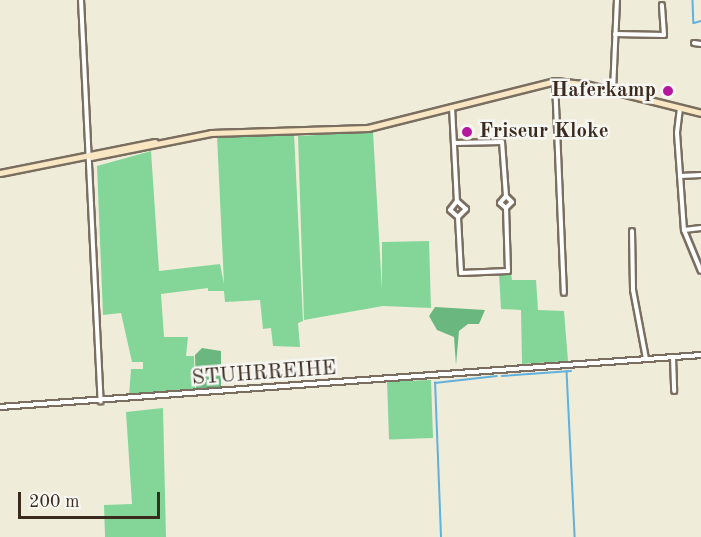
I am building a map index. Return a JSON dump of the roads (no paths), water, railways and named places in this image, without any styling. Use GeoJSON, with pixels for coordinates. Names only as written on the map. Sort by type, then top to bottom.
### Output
{"type":"FeatureCollection","features":[{"type":"Feature","properties":{"kind":"street"},"geometry":{"type":"LineString","coordinates":[[81,0],[91,157],[100,402]]}},
{"type":"Feature","properties":{"kind":"street"},"geometry":{"type":"LineString","coordinates":[[613,91],[617,0]]}},
{"type":"Feature","properties":{"kind":"street"},"geometry":{"type":"LineString","coordinates":[[615,34],[664,34],[662,5]]}},
{"type":"Feature","properties":{"kind":"street"},"geometry":{"type":"LineString","coordinates":[[694,43],[701,44]]}},
{"type":"Feature","properties":{"kind":"street"},"geometry":{"type":"LineString","coordinates":[[0,173],[192,137],[368,128],[555,81],[613,91],[701,113]]}},
{"type":"Feature","properties":{"kind":"street"},"geometry":{"type":"LineString","coordinates":[[555,81],[564,293]]}},
{"type":"Feature","properties":{"kind":"street"},"geometry":{"type":"LineString","coordinates":[[452,106],[457,201],[450,210],[458,217],[461,273],[508,271],[506,208],[512,202],[506,196],[502,142],[454,143]]}},
{"type":"Feature","properties":{"kind":"street"},"geometry":{"type":"LineString","coordinates":[[681,108],[680,176],[684,230],[701,271]]}},
{"type":"Feature","properties":{"kind":"street"},"geometry":{"type":"LineString","coordinates":[[680,176],[701,175]]}},
{"type":"Feature","properties":{"kind":"street"},"geometry":{"type":"LineString","coordinates":[[506,196],[500,203],[506,208]]}},
{"type":"Feature","properties":{"kind":"street"},"geometry":{"type":"LineString","coordinates":[[457,201],[466,209],[458,217]]}},
{"type":"Feature","properties":{"kind":"street"},"geometry":{"type":"LineString","coordinates":[[684,230],[701,228]]}},
{"type":"Feature","properties":{"kind":"street"},"geometry":{"type":"LineString","coordinates":[[632,231],[633,290],[646,359]]}},
{"type":"Feature","properties":{"kind":"street","name":"STUHRREIHE"},"geometry":{"type":"LineString","coordinates":[[0,407],[100,402],[701,355]]}},
{"type":"Feature","properties":{"kind":"street"},"geometry":{"type":"LineString","coordinates":[[673,357],[674,392]]}},
{"type":"Feature","properties":{"kind":"waterway"},"geometry":{"type":"LineString","coordinates":[[693,0],[694,23],[701,21]]}},
{"type":"Feature","properties":{"kind":"waterway"},"geometry":{"type":"LineString","coordinates":[[567,371],[575,537]]}},
{"type":"Feature","properties":{"kind":"waterway"},"geometry":{"type":"LineString","coordinates":[[502,376],[571,371]]}},
{"type":"Feature","properties":{"kind":"waterway"},"geometry":{"type":"LineString","coordinates":[[441,537],[435,383],[497,376]]}},
{"type":"Feature","properties":{"kind":"place","name":"Haferkamp"},"geometry":{"type":"Point","coordinates":[668,91]}},
{"type":"Feature","properties":{"kind":"place","name":"Friseur Kloke"},"geometry":{"type":"Point","coordinates":[467,132]}}]}
